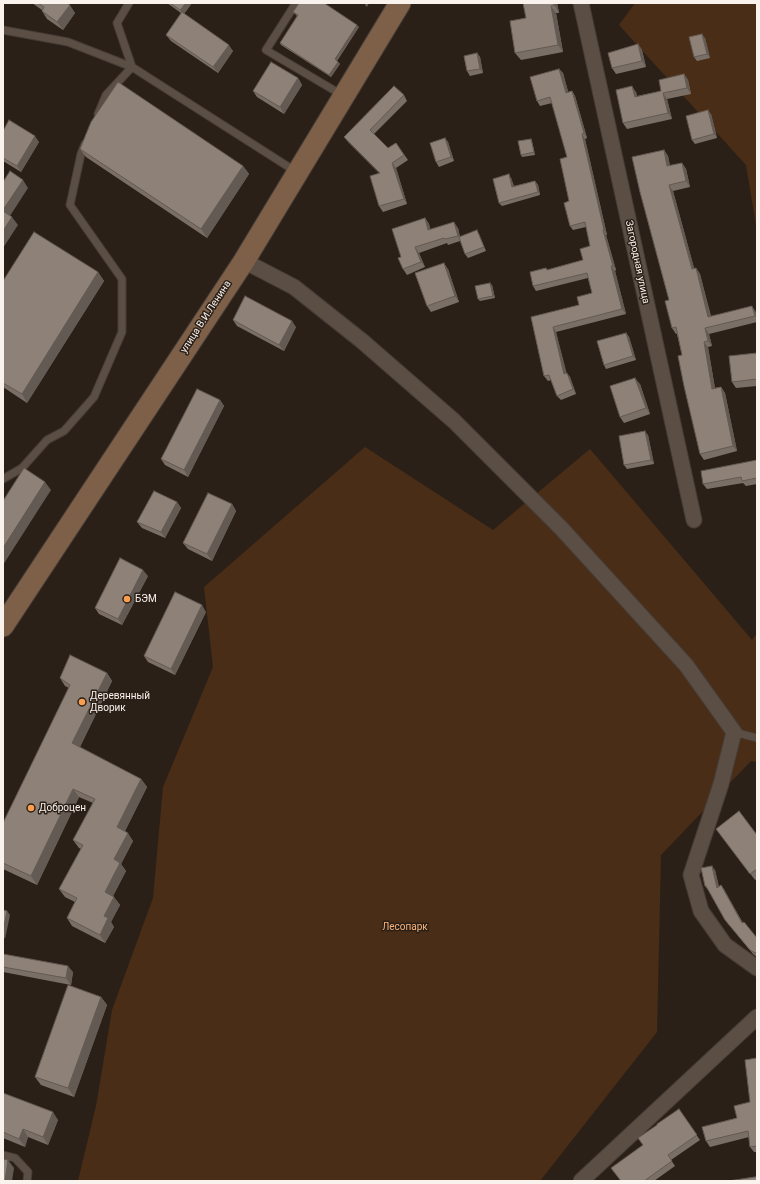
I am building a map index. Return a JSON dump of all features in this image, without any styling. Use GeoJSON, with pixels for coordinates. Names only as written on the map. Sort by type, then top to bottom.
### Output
{"type":"FeatureCollection","features":[{"type":"Feature","properties":{"kind":"main road","name":"улица В.И.Ленина"},"geometry":{"type":"LineString","coordinates":[[3,624],[244,260],[400,3]]}},
{"type":"Feature","properties":{"kind":"street","name":"Загородная улица"},"geometry":{"type":"LineString","coordinates":[[581,3],[694,520]]}},
{"type":"Feature","properties":{"kind":"street"},"geometry":{"type":"LineString","coordinates":[[244,260],[294,287],[362,341],[454,421],[561,528],[686,665],[734,732],[721,784],[691,875],[701,911],[725,945],[757,968]]}},
{"type":"Feature","properties":{"kind":"street"},"geometry":{"type":"LineString","coordinates":[[581,1181],[757,1017]]}},
{"type":"Feature","properties":{"kind":"lane"},"geometry":{"type":"LineString","coordinates":[[129,3],[117,22],[132,66]]}},
{"type":"Feature","properties":{"kind":"lane"},"geometry":{"type":"LineString","coordinates":[[296,3],[266,50],[344,96]]}},
{"type":"Feature","properties":{"kind":"lane"},"geometry":{"type":"LineString","coordinates":[[3,30],[68,42],[132,66],[297,172]]}},
{"type":"Feature","properties":{"kind":"lane"},"geometry":{"type":"LineString","coordinates":[[95,121],[106,95],[132,66]]}},
{"type":"Feature","properties":{"kind":"lane"},"geometry":{"type":"LineString","coordinates":[[3,479],[22,468],[47,440],[64,431],[94,397],[122,332],[122,279],[70,205],[81,154],[89,134]]}},
{"type":"Feature","properties":{"kind":"lane"},"geometry":{"type":"LineString","coordinates":[[734,732],[757,736]]}},
{"type":"Feature","properties":{"kind":"lane"},"geometry":{"type":"LineString","coordinates":[[3,1155],[15,1158],[28,1172],[27,1181]]}},
{"type":"Feature","properties":{"kind":"green space"},"geometry":{"type":"Polygon","coordinates":[[[635,3],[757,3],[757,231],[746,165],[619,25],[635,3]]]}},
{"type":"Feature","properties":{"kind":"green space","name":"Лесопарк"},"geometry":{"type":"Polygon","coordinates":[[[365,447],[493,530],[590,449],[752,640],[757,633],[757,762],[751,761],[661,855],[657,1032],[540,1181],[78,1181],[96,1106],[112,1010],[153,898],[163,787],[213,667],[204,587],[365,447]]]}},
{"type":"Feature","properties":{"kind":"building"},"geometry":{"type":"Polygon","coordinates":[[[38,3],[67,3],[70,5],[57,22],[42,11],[44,7],[38,3]]]}},
{"type":"Feature","properties":{"kind":"building"},"geometry":{"type":"Polygon","coordinates":[[[170,3],[186,3],[180,10],[170,3]]]}},
{"type":"Feature","properties":{"kind":"building"},"geometry":{"type":"Polygon","coordinates":[[[299,3],[324,3],[357,25],[335,59],[338,62],[329,75],[280,43],[298,15],[293,12],[299,3]]]}},
{"type":"Feature","properties":{"kind":"building"},"geometry":{"type":"Polygon","coordinates":[[[523,3],[553,3],[554,5],[551,6],[558,45],[515,53],[510,21],[526,18],[523,3]]]}},
{"type":"Feature","properties":{"kind":"building"},"geometry":{"type":"Polygon","coordinates":[[[182,12],[229,45],[213,67],[166,35],[182,12]]]}},
{"type":"Feature","properties":{"kind":"building"},"geometry":{"type":"Polygon","coordinates":[[[702,34],[707,54],[694,57],[689,37],[702,34]]]}},
{"type":"Feature","properties":{"kind":"building"},"geometry":{"type":"Polygon","coordinates":[[[638,44],[642,61],[612,68],[608,53],[638,44]]]}},
{"type":"Feature","properties":{"kind":"building"},"geometry":{"type":"Polygon","coordinates":[[[477,53],[480,69],[467,71],[464,56],[477,53]]]}},
{"type":"Feature","properties":{"kind":"building"},"geometry":{"type":"Polygon","coordinates":[[[271,62],[298,78],[280,107],[253,91],[271,62]]]}},
{"type":"Feature","properties":{"kind":"building"},"geometry":{"type":"Polygon","coordinates":[[[559,69],[566,93],[572,91],[584,133],[582,134],[622,309],[553,327],[564,374],[567,373],[573,389],[557,396],[549,375],[544,376],[531,317],[579,305],[577,297],[592,293],[587,273],[533,286],[530,272],[546,268],[547,270],[583,260],[580,249],[590,246],[585,222],[570,226],[564,203],[569,201],[560,159],[567,157],[550,97],[537,101],[530,77],[559,69]]]}},
{"type":"Feature","properties":{"kind":"building"},"geometry":{"type":"Polygon","coordinates":[[[684,74],[687,88],[663,93],[668,113],[623,123],[616,90],[632,86],[635,97],[661,91],[659,80],[684,74]]]}},
{"type":"Feature","properties":{"kind":"building"},"geometry":{"type":"Polygon","coordinates":[[[118,82],[243,166],[201,229],[80,149],[91,122],[118,82]]]}},
{"type":"Feature","properties":{"kind":"building"},"geometry":{"type":"Polygon","coordinates":[[[394,86],[404,95],[370,130],[388,148],[396,143],[404,155],[392,163],[404,199],[379,206],[370,176],[380,173],[344,137],[394,86]]]}},
{"type":"Feature","properties":{"kind":"building"},"geometry":{"type":"Polygon","coordinates":[[[708,110],[714,134],[692,140],[686,116],[708,110]]]}},
{"type":"Feature","properties":{"kind":"building"},"geometry":{"type":"Polygon","coordinates":[[[9,120],[35,136],[17,166],[3,158],[3,131],[9,120]]]}},
{"type":"Feature","properties":{"kind":"building"},"geometry":{"type":"Polygon","coordinates":[[[445,138],[451,157],[436,162],[430,143],[445,138]]]}},
{"type":"Feature","properties":{"kind":"building"},"geometry":{"type":"Polygon","coordinates":[[[531,139],[534,152],[521,155],[518,141],[531,139]]]}},
{"type":"Feature","properties":{"kind":"building"},"geometry":{"type":"Polygon","coordinates":[[[664,150],[667,166],[682,163],[686,181],[669,185],[692,269],[696,268],[708,317],[752,306],[755,316],[705,328],[708,341],[704,342],[712,389],[721,387],[733,446],[700,454],[678,356],[682,355],[676,327],[672,328],[665,301],[669,300],[632,157],[664,150]]]}},
{"type":"Feature","properties":{"kind":"building"},"geometry":{"type":"Polygon","coordinates":[[[10,171],[23,180],[3,210],[3,182],[10,171]]]}},
{"type":"Feature","properties":{"kind":"building"},"geometry":{"type":"Polygon","coordinates":[[[509,174],[512,187],[535,181],[538,192],[499,203],[493,179],[509,174]]]}},
{"type":"Feature","properties":{"kind":"building"},"geometry":{"type":"Polygon","coordinates":[[[3,211],[12,217],[3,231],[3,211]]]}},
{"type":"Feature","properties":{"kind":"building"},"geometry":{"type":"Polygon","coordinates":[[[425,218],[428,230],[454,222],[458,236],[444,238],[415,247],[421,262],[403,269],[398,258],[401,257],[392,229],[425,218]]]}},
{"type":"Feature","properties":{"kind":"building"},"geometry":{"type":"Polygon","coordinates":[[[477,230],[484,247],[465,254],[459,237],[477,230]]]}},
{"type":"Feature","properties":{"kind":"building"},"geometry":{"type":"Polygon","coordinates":[[[34,232],[98,272],[22,394],[3,383],[3,281],[34,232]]]}},
{"type":"Feature","properties":{"kind":"building"},"geometry":{"type":"Polygon","coordinates":[[[444,263],[455,296],[427,306],[415,273],[444,263]]]}},
{"type":"Feature","properties":{"kind":"building"},"geometry":{"type":"Polygon","coordinates":[[[490,283],[493,296],[478,299],[475,286],[490,283]]]}},
{"type":"Feature","properties":{"kind":"building"},"geometry":{"type":"Polygon","coordinates":[[[245,296],[292,321],[279,345],[233,320],[245,296]]]}},
{"type":"Feature","properties":{"kind":"building"},"geometry":{"type":"Polygon","coordinates":[[[626,333],[633,356],[604,365],[597,341],[626,333]]]}},
{"type":"Feature","properties":{"kind":"building"},"geometry":{"type":"Polygon","coordinates":[[[757,353],[757,379],[732,382],[729,356],[757,353]]]}},
{"type":"Feature","properties":{"kind":"building"},"geometry":{"type":"Polygon","coordinates":[[[635,378],[646,408],[620,417],[610,386],[635,378]]]}},
{"type":"Feature","properties":{"kind":"building"},"geometry":{"type":"Polygon","coordinates":[[[197,389],[220,400],[184,470],[161,459],[197,389]]]}},
{"type":"Feature","properties":{"kind":"building"},"geometry":{"type":"Polygon","coordinates":[[[645,431],[651,460],[624,465],[619,436],[645,431]]]}},
{"type":"Feature","properties":{"kind":"building"},"geometry":{"type":"Polygon","coordinates":[[[757,460],[757,478],[742,481],[741,477],[703,484],[701,471],[757,460]]]}},
{"type":"Feature","properties":{"kind":"building"},"geometry":{"type":"Polygon","coordinates":[[[24,468],[45,482],[3,548],[3,501],[24,468]]]}},
{"type":"Feature","properties":{"kind":"building"},"geometry":{"type":"Polygon","coordinates":[[[154,491],[177,502],[161,532],[137,522],[154,491]]]}},
{"type":"Feature","properties":{"kind":"building"},"geometry":{"type":"Polygon","coordinates":[[[208,493],[232,504],[207,554],[183,543],[208,493]]]}},
{"type":"Feature","properties":{"kind":"building"},"geometry":{"type":"Polygon","coordinates":[[[120,558],[143,570],[118,619],[95,608],[120,558]]]}},
{"type":"Feature","properties":{"kind":"building"},"geometry":{"type":"Polygon","coordinates":[[[175,592],[202,605],[171,669],[144,656],[175,592]]]}},
{"type":"Feature","properties":{"kind":"building"},"geometry":{"type":"Polygon","coordinates":[[[70,655],[107,673],[72,743],[141,779],[117,827],[128,833],[114,859],[120,863],[105,892],[114,897],[104,916],[108,918],[100,935],[67,918],[77,898],[59,889],[83,845],[73,840],[95,799],[73,789],[31,876],[3,863],[3,823],[70,685],[60,678],[70,655]]]}},
{"type":"Feature","properties":{"kind":"building"},"geometry":{"type":"Polygon","coordinates":[[[739,811],[757,835],[757,869],[750,874],[716,829],[739,811]]]}},
{"type":"Feature","properties":{"kind":"building"},"geometry":{"type":"Polygon","coordinates":[[[712,866],[717,888],[721,885],[742,923],[744,922],[757,938],[757,952],[755,953],[750,950],[725,920],[705,886],[701,868],[712,866]]]}},
{"type":"Feature","properties":{"kind":"building"},"geometry":{"type":"Polygon","coordinates":[[[3,910],[7,911],[3,931],[3,910]]]}},
{"type":"Feature","properties":{"kind":"building"},"geometry":{"type":"Polygon","coordinates":[[[3,954],[68,966],[66,978],[3,967],[3,954]]]}},
{"type":"Feature","properties":{"kind":"building"},"geometry":{"type":"Polygon","coordinates":[[[68,985],[101,997],[68,1088],[35,1077],[68,985]]]}},
{"type":"Feature","properties":{"kind":"building"},"geometry":{"type":"Polygon","coordinates":[[[757,1058],[757,1146],[750,1147],[748,1131],[706,1141],[702,1127],[737,1118],[734,1106],[750,1102],[745,1060],[757,1058]]]}},
{"type":"Feature","properties":{"kind":"building"},"geometry":{"type":"Polygon","coordinates":[[[3,1093],[53,1112],[43,1137],[23,1129],[19,1139],[3,1132],[3,1093]]]}},
{"type":"Feature","properties":{"kind":"building"},"geometry":{"type":"Polygon","coordinates":[[[679,1109],[697,1135],[668,1155],[672,1161],[644,1181],[621,1181],[611,1168],[643,1145],[638,1138],[679,1109]]]}},
{"type":"Feature","properties":{"kind":"building"},"geometry":{"type":"Polygon","coordinates":[[[3,1159],[8,1160],[5,1181],[3,1181],[3,1159]]]}},
{"type":"Feature","properties":{"kind":"building"},"geometry":{"type":"Polygon","coordinates":[[[757,1177],[757,1181],[728,1181],[757,1177]]]}},
{"type":"Feature","properties":{"kind":"place","name":"БЭМ"},"geometry":{"type":"Point","coordinates":[127,599]}},
{"type":"Feature","properties":{"kind":"place","name":"Деревянный Дворик"},"geometry":{"type":"Point","coordinates":[82,702]}},
{"type":"Feature","properties":{"kind":"place","name":"Доброцен"},"geometry":{"type":"Point","coordinates":[31,808]}}]}
